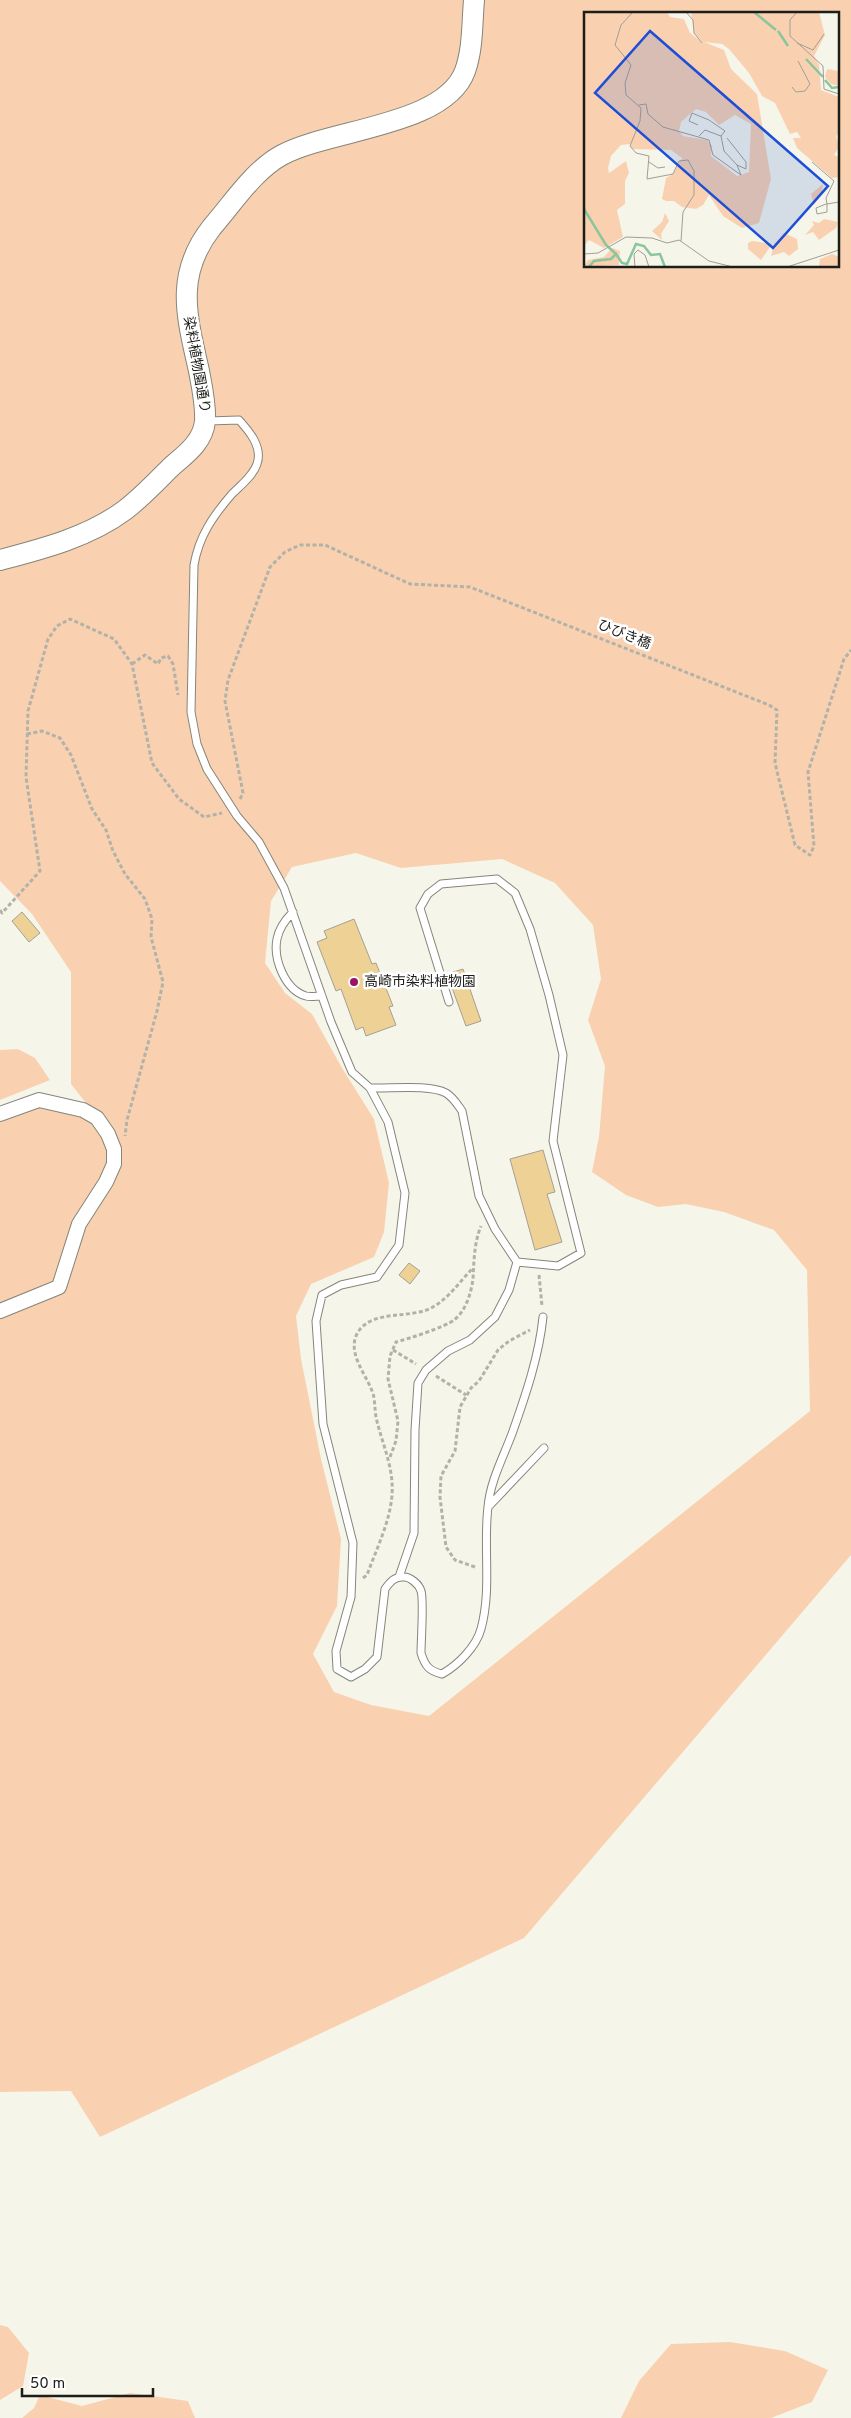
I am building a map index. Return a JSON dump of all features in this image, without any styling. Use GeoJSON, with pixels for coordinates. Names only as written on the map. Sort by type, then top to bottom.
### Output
{"type":"FeatureCollection","features":[{"type":"Feature","properties":{"kind":"street","name":"染料植物園通り"},"geometry":{"type":"LineString","coordinates":[[0,560],[34,551],[92,530],[124,510],[190,450],[202,434],[205,422],[200,380],[186,315],[186,280],[198,246],[256,175],[280,156],[302,145],[400,119],[429,107],[444,98],[456,86],[464,73],[468,58],[474,0]]}},
{"type":"Feature","properties":{"kind":"street"},"geometry":{"type":"LineString","coordinates":[[0,1114],[39,1100],[64,1104],[83,1110],[97,1118],[108,1134],[114,1149],[114,1164],[106,1182],[79,1224],[59,1287],[0,1311]]}},
{"type":"Feature","properties":{"kind":"lane"},"geometry":{"type":"LineString","coordinates":[[205,422],[239,420],[250,432],[257,448],[257,464],[247,479],[210,521],[198,544],[194,564],[191,712],[197,744],[207,769],[234,811],[258,842],[284,888],[322,996],[352,1072],[370,1088],[388,1122],[406,1193],[399,1245],[376,1278],[342,1285],[322,1295],[316,1321],[323,1424],[353,1543],[351,1597],[336,1651],[337,1669],[351,1677],[365,1670],[377,1657],[385,1589],[390,1581],[400,1577],[406,1576],[414,1581],[421,1590],[421,1653],[424,1663],[430,1671],[442,1674],[454,1668],[466,1654],[481,1630],[488,1572],[488,1506],[499,1466],[528,1386],[543,1317]]}},
{"type":"Feature","properties":{"kind":"lane"},"geometry":{"type":"LineString","coordinates":[[370,1088],[420,1088],[444,1092],[454,1099],[462,1111],[479,1196],[495,1229],[517,1262],[538,1266],[558,1266],[581,1253],[553,1141],[563,1056],[530,929],[515,892],[497,880],[441,884],[428,894],[420,908],[449,1002]]}},
{"type":"Feature","properties":{"kind":"lane"},"geometry":{"type":"LineString","coordinates":[[292,912],[282,924],[277,941],[278,958],[284,977],[295,989],[306,996],[322,996]]}},
{"type":"Feature","properties":{"kind":"lane"},"geometry":{"type":"LineString","coordinates":[[400,1577],[414,1533],[416,1401],[418,1383],[426,1370],[448,1351],[470,1340],[495,1317],[509,1290],[517,1262]]}},
{"type":"Feature","properties":{"kind":"lane"},"geometry":{"type":"LineString","coordinates":[[488,1506],[544,1448]]}},
{"type":"Feature","properties":{"kind":"path","name":"ひびき橋"},"geometry":{"type":"LineString","coordinates":[[234,811],[243,793],[225,701],[228,680],[270,567],[285,552],[300,545],[325,545],[410,584],[470,587],[778,710],[775,763],[795,845],[810,855],[814,846],[808,772],[844,659],[851,650]]}},
{"type":"Feature","properties":{"kind":"path"},"geometry":{"type":"LineString","coordinates":[[0,910],[2,913],[40,871],[26,777],[28,711],[48,638],[57,626],[70,619],[114,639],[132,664],[152,763],[179,799],[204,817],[234,811]]}},
{"type":"Feature","properties":{"kind":"path"},"geometry":{"type":"LineString","coordinates":[[132,664],[145,655],[158,664],[161,658],[168,656],[173,664],[180,702],[191,712]]}},
{"type":"Feature","properties":{"kind":"path"},"geometry":{"type":"LineString","coordinates":[[27,734],[42,731],[60,738],[71,755],[92,809],[106,830],[113,851],[125,874],[145,899],[152,919],[151,937],[163,982],[157,1011],[127,1120],[124,1151],[113,1157]]}},
{"type":"Feature","properties":{"kind":"path"},"geometry":{"type":"LineString","coordinates":[[389,1458],[396,1441],[398,1421],[388,1379],[390,1356],[396,1342],[412,1338],[453,1321],[462,1310],[470,1295],[479,1231],[486,1212]]}},
{"type":"Feature","properties":{"kind":"path"},"geometry":{"type":"LineString","coordinates":[[538,1266],[543,1317]]}},
{"type":"Feature","properties":{"kind":"path"},"geometry":{"type":"LineString","coordinates":[[351,1587],[367,1574],[387,1518],[392,1496],[389,1458],[376,1415],[374,1396],[358,1364],[354,1347],[360,1330],[372,1319],[414,1314],[431,1308],[446,1297],[473,1268]]}},
{"type":"Feature","properties":{"kind":"path"},"geometry":{"type":"LineString","coordinates":[[488,1572],[455,1560],[446,1547],[440,1496],[441,1476],[455,1451],[460,1407],[466,1396],[498,1350],[524,1332],[542,1325]]}},
{"type":"Feature","properties":{"kind":"path"},"geometry":{"type":"LineString","coordinates":[[393,1350],[466,1396]]}},
{"type":"Feature","properties":{"kind":"shaded area"},"geometry":{"type":"Polygon","coordinates":[[[0,0],[851,0],[851,1555],[524,1938],[100,2137],[71,2091],[0,2092],[0,1114],[39,1100],[96,1116],[71,1084],[71,972],[32,914],[0,881],[0,0]],[[356,853],[292,867],[271,901],[265,963],[285,993],[312,1014],[342,1068],[374,1119],[389,1183],[384,1232],[374,1257],[311,1284],[296,1316],[301,1359],[321,1459],[341,1539],[337,1606],[313,1654],[334,1692],[371,1705],[429,1716],[810,1411],[807,1270],[774,1230],[724,1212],[686,1204],[658,1207],[626,1195],[592,1172],[599,1137],[605,1066],[588,1020],[601,979],[593,925],[555,883],[502,859],[401,868],[356,853]]]}},
{"type":"Feature","properties":{"kind":"shaded area"},"geometry":{"type":"Polygon","coordinates":[[[18,1049],[35,1058],[50,1080],[0,1100],[0,1050],[18,1049]]]}},
{"type":"Feature","properties":{"kind":"shaded area"},"geometry":{"type":"Polygon","coordinates":[[[0,2325],[8,2327],[29,2353],[23,2386],[0,2400],[0,2325]]]}},
{"type":"Feature","properties":{"kind":"shaded area"},"geometry":{"type":"Polygon","coordinates":[[[730,2342],[785,2351],[828,2370],[812,2402],[771,2418],[621,2418],[639,2381],[671,2344],[730,2342]]]}},
{"type":"Feature","properties":{"kind":"shaded area"},"geometry":{"type":"Polygon","coordinates":[[[130,2393],[188,2401],[195,2418],[22,2418],[34,2408],[40,2395],[82,2406],[130,2393]]]}},
{"type":"Feature","properties":{"kind":"building"},"geometry":{"type":"Polygon","coordinates":[[[22,912],[40,933],[29,942],[12,921],[22,912]]]}},
{"type":"Feature","properties":{"kind":"building"},"geometry":{"type":"Polygon","coordinates":[[[354,919],[372,964],[376,963],[393,1006],[389,1007],[396,1025],[366,1036],[363,1027],[356,1030],[341,989],[336,991],[317,942],[327,938],[324,931],[354,919]]]}},
{"type":"Feature","properties":{"kind":"building"},"geometry":{"type":"Polygon","coordinates":[[[463,969],[481,1021],[466,1026],[447,974],[463,969]]]}},
{"type":"Feature","properties":{"kind":"building"},"geometry":{"type":"Polygon","coordinates":[[[543,1150],[555,1192],[547,1194],[562,1242],[535,1250],[510,1159],[543,1150]]]}},
{"type":"Feature","properties":{"kind":"building"},"geometry":{"type":"Polygon","coordinates":[[[409,1263],[420,1271],[410,1284],[399,1275],[409,1263]]]}},
{"type":"Feature","properties":{"kind":"place","name":"高崎市染料植物園"},"geometry":{"type":"Point","coordinates":[354,982]}}]}
